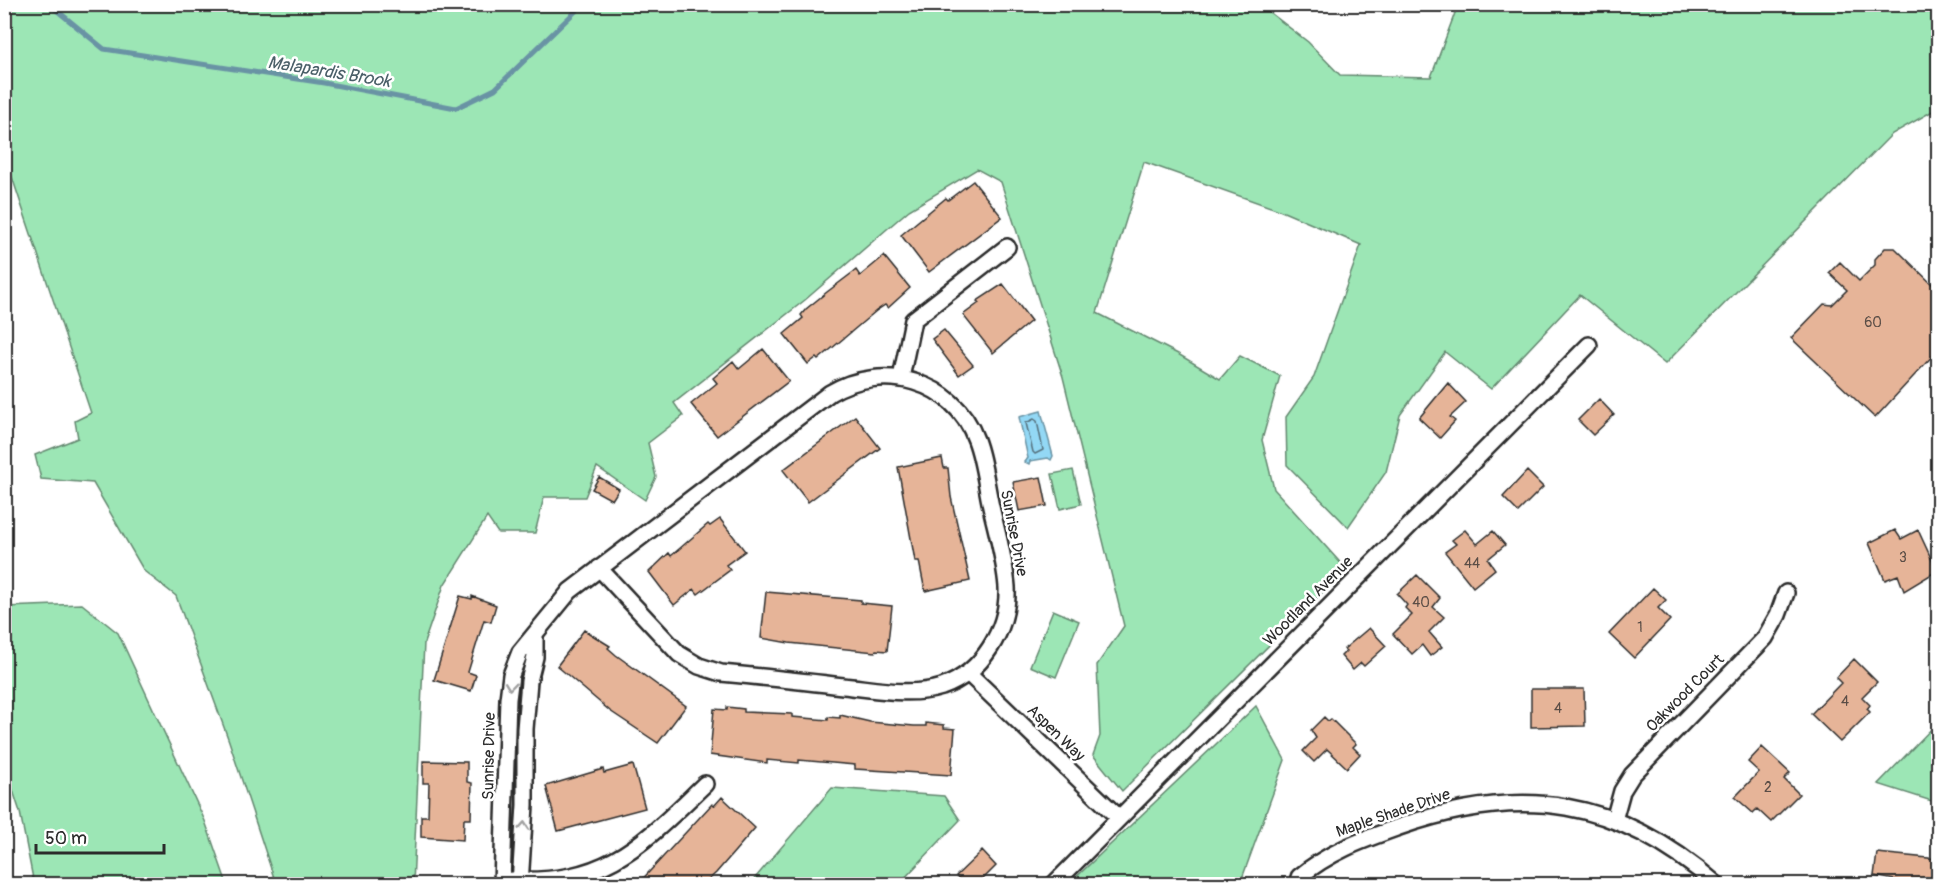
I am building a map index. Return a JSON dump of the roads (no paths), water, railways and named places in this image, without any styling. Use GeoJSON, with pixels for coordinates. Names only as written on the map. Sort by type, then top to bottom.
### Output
{"type":"FeatureCollection","features":[{"type":"Feature","properties":{"kind":"street"},"geometry":{"type":"LineString","coordinates":[[901,378],[913,320],[1007,247]]}},
{"type":"Feature","properties":{"kind":"street","name":"Woodland Avenue"},"geometry":{"type":"LineString","coordinates":[[1054,885],[1589,345]]}},
{"type":"Feature","properties":{"kind":"street","name":"Sunrise Drive"},"geometry":{"type":"LineString","coordinates":[[502,882],[507,728],[512,675],[520,651],[570,591],[599,568],[830,393],[860,379],[901,378],[917,382],[947,399],[963,416],[976,441],[1007,589],[1002,621],[996,637],[987,652],[969,673],[940,688],[905,692],[721,673],[699,666],[679,654],[599,568]]}},
{"type":"Feature","properties":{"kind":"street","name":"Oakwood Court"},"geometry":{"type":"LineString","coordinates":[[1614,820],[1622,791],[1632,775],[1765,638],[1778,615],[1786,593]]}},
{"type":"Feature","properties":{"kind":"street"},"geometry":{"type":"LineString","coordinates":[[520,883],[525,805],[525,729],[528,681],[535,657],[535,635]]}},
{"type":"Feature","properties":{"kind":"street","name":"Aspen Way"},"geometry":{"type":"LineString","coordinates":[[969,673],[1119,818]]}},
{"type":"Feature","properties":{"kind":"street"},"geometry":{"type":"LineString","coordinates":[[507,728],[525,729]]}},
{"type":"Feature","properties":{"kind":"street"},"geometry":{"type":"LineString","coordinates":[[502,882],[520,883],[590,873],[612,863],[654,833],[705,784]]}},
{"type":"Feature","properties":{"kind":"street","name":"Maple Shade Drive"},"geometry":{"type":"LineString","coordinates":[[1299,877],[1322,858],[1341,848],[1428,817],[1465,808],[1502,803],[1570,808],[1614,820],[1660,842],[1716,885]]}},
{"type":"Feature","properties":{"kind":"water"},"geometry":{"type":"Polygon","coordinates":[[[1041,411],[1053,456],[1051,460],[1048,458],[1030,461],[1029,464],[1025,462],[1028,458],[1019,417],[1041,411]]]}},
{"type":"Feature","properties":{"kind":"waterway","name":"Malapardis Brook"},"geometry":{"type":"LineString","coordinates":[[49,4],[104,49],[324,83],[456,108],[495,89],[583,4]]}}]}
